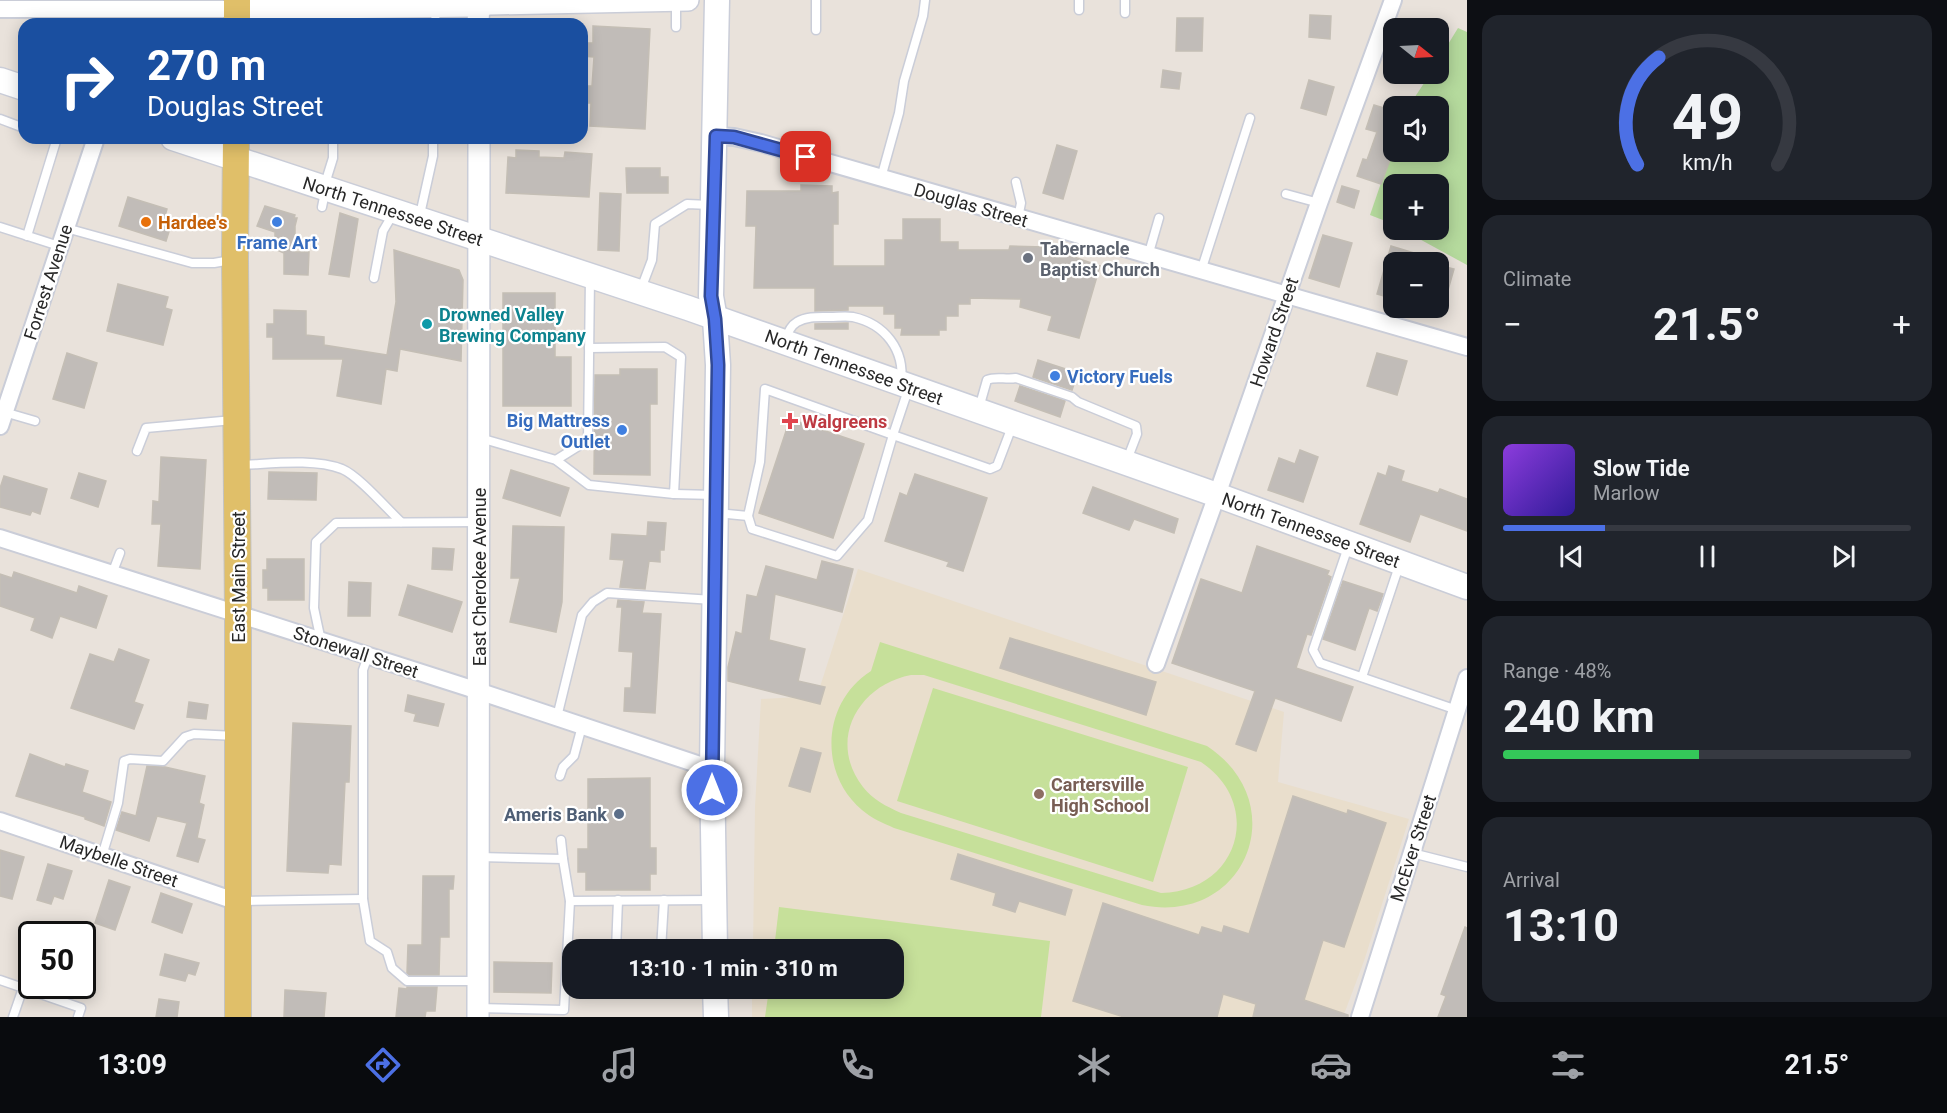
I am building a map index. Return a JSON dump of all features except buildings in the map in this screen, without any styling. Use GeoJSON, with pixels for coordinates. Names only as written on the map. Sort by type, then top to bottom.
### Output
{"type":"FeatureCollection","features":[{"type":"Feature","properties":{"kind":"main road"},"geometry":{"type":"LineString","coordinates":[[715,939],[712,769],[718,365],[711,296],[717,10]]}},
{"type":"Feature","properties":{"kind":"main road"},"geometry":{"type":"LineString","coordinates":[[0,80],[18,86]]}},
{"type":"Feature","properties":{"kind":"main road","name":"North Tennessee Street"},"geometry":{"type":"LineString","coordinates":[[211,144],[236,148],[324,195],[394,211],[784,341],[905,386],[1217,495],[1467,587]]}},
{"type":"Feature","properties":{"kind":"main road","name":"East Main Street"},"geometry":{"type":"LineString","coordinates":[[236,148],[238,1017]]}},
{"type":"Feature","properties":{"kind":"main road"},"geometry":{"type":"LineString","coordinates":[[715,999],[716,1017]]}},
{"type":"Feature","properties":{"kind":"street"},"geometry":{"type":"LineString","coordinates":[[0,9],[66,5],[330,12],[383,4],[435,15],[479,10],[490,4],[688,0]]}},
{"type":"Feature","properties":{"kind":"street","name":"Howard Street"},"geometry":{"type":"LineString","coordinates":[[1156,664],[1318,203],[1393,0]]}},
{"type":"Feature","properties":{"kind":"street","name":"Douglas Street"},"geometry":{"type":"LineString","coordinates":[[716,136],[761,143],[1467,347]]}},
{"type":"Feature","properties":{"kind":"street","name":"Forrest Avenue"},"geometry":{"type":"LineString","coordinates":[[2,419],[94,144]]}},
{"type":"Feature","properties":{"kind":"street","name":"East Cherokee Avenue"},"geometry":{"type":"LineString","coordinates":[[478,1013],[479,144]]}},
{"type":"Feature","properties":{"kind":"street","name":"Stonewall Street"},"geometry":{"type":"LineString","coordinates":[[0,538],[712,769]]}},
{"type":"Feature","properties":{"kind":"street","name":"McEver Street"},"geometry":{"type":"LineString","coordinates":[[1360,1017],[1467,678]]}},
{"type":"Feature","properties":{"kind":"street","name":"Maybelle Street"},"geometry":{"type":"LineString","coordinates":[[0,821],[238,902]]}},
{"type":"Feature","properties":{"kind":"lane"},"geometry":{"type":"LineString","coordinates":[[676,0],[676,27]]}},
{"type":"Feature","properties":{"kind":"lane"},"geometry":{"type":"LineString","coordinates":[[816,0],[816,30]]}},
{"type":"Feature","properties":{"kind":"lane"},"geometry":{"type":"LineString","coordinates":[[880,179],[899,113],[903,81],[923,16],[925,0]]}},
{"type":"Feature","properties":{"kind":"lane"},"geometry":{"type":"LineString","coordinates":[[1078,0],[1078,10]]}},
{"type":"Feature","properties":{"kind":"lane"},"geometry":{"type":"LineString","coordinates":[[1125,0],[1125,13]]}},
{"type":"Feature","properties":{"kind":"lane"},"geometry":{"type":"LineString","coordinates":[[1201,271],[1250,118]]}},
{"type":"Feature","properties":{"kind":"lane"},"geometry":{"type":"LineString","coordinates":[[0,119],[18,126]]}},
{"type":"Feature","properties":{"kind":"lane"},"geometry":{"type":"LineString","coordinates":[[27,236],[54,144]]}},
{"type":"Feature","properties":{"kind":"lane"},"geometry":{"type":"LineString","coordinates":[[324,195],[333,158],[333,144]]}},
{"type":"Feature","properties":{"kind":"lane"},"geometry":{"type":"LineString","coordinates":[[419,219],[434,144]]}},
{"type":"Feature","properties":{"kind":"lane"},"geometry":{"type":"LineString","coordinates":[[1016,182],[1021,202],[1017,218]]}},
{"type":"Feature","properties":{"kind":"lane"},"geometry":{"type":"LineString","coordinates":[[1286,194],[1318,203]]}},
{"type":"Feature","properties":{"kind":"lane"},"geometry":{"type":"LineString","coordinates":[[640,292],[652,260],[655,224],[687,204],[714,205]]}},
{"type":"Feature","properties":{"kind":"lane"},"geometry":{"type":"LineString","coordinates":[[374,278],[383,231],[394,211]]}},
{"type":"Feature","properties":{"kind":"lane"},"geometry":{"type":"LineString","coordinates":[[1148,256],[1158,218]]}},
{"type":"Feature","properties":{"kind":"lane"},"geometry":{"type":"LineString","coordinates":[[0,227],[59,246]]}},
{"type":"Feature","properties":{"kind":"lane"},"geometry":{"type":"LineString","coordinates":[[66,228],[192,263],[214,263],[235,259]]}},
{"type":"Feature","properties":{"kind":"lane"},"geometry":{"type":"LineString","coordinates":[[556,460],[588,440],[590,276]]}},
{"type":"Feature","properties":{"kind":"lane"},"geometry":{"type":"LineString","coordinates":[[784,341],[792,326],[804,319],[851,317],[865,321],[878,328],[896,346],[905,386],[893,435],[868,520],[837,556],[752,529],[748,516],[760,462],[765,389],[893,435],[990,469],[997,466],[1014,424]]}},
{"type":"Feature","properties":{"kind":"lane"},"geometry":{"type":"LineString","coordinates":[[589,348],[665,347],[681,357],[674,494]]}},
{"type":"Feature","properties":{"kind":"lane"},"geometry":{"type":"LineString","coordinates":[[978,411],[987,380],[994,377],[1016,378],[1072,397],[1078,402],[1136,426],[1137,434],[1125,463]]}},
{"type":"Feature","properties":{"kind":"lane"},"geometry":{"type":"LineString","coordinates":[[2,419],[35,421]]}},
{"type":"Feature","properties":{"kind":"lane"},"geometry":{"type":"LineString","coordinates":[[137,451],[146,428],[237,420]]}},
{"type":"Feature","properties":{"kind":"lane"},"geometry":{"type":"LineString","coordinates":[[479,438],[556,460],[589,484],[674,494],[715,504],[748,516]]}},
{"type":"Feature","properties":{"kind":"lane"},"geometry":{"type":"LineString","coordinates":[[237,465],[317,463],[343,470],[372,493],[401,522]]}},
{"type":"Feature","properties":{"kind":"lane"},"geometry":{"type":"LineString","coordinates":[[321,641],[314,608],[316,542],[336,522],[479,522]]}},
{"type":"Feature","properties":{"kind":"lane"},"geometry":{"type":"LineString","coordinates":[[1350,544],[1313,650],[1320,663],[1457,710]]}},
{"type":"Feature","properties":{"kind":"lane"},"geometry":{"type":"LineString","coordinates":[[112,574],[120,553]]}},
{"type":"Feature","properties":{"kind":"lane"},"geometry":{"type":"LineString","coordinates":[[1362,677],[1400,562]]}},
{"type":"Feature","properties":{"kind":"lane"},"geometry":{"type":"LineString","coordinates":[[556,717],[582,615],[593,602],[607,593],[714,600]]}},
{"type":"Feature","properties":{"kind":"lane"},"geometry":{"type":"LineString","coordinates":[[368,656],[363,669],[363,900],[370,941],[387,952],[392,968],[407,981],[478,981]]}},
{"type":"Feature","properties":{"kind":"lane"},"geometry":{"type":"LineString","coordinates":[[560,776],[563,767],[574,756],[582,726]]}},
{"type":"Feature","properties":{"kind":"lane"},"geometry":{"type":"LineString","coordinates":[[102,856],[118,803],[124,761],[130,759],[163,761],[185,737],[194,734],[238,736]]}},
{"type":"Feature","properties":{"kind":"lane"},"geometry":{"type":"LineString","coordinates":[[561,840],[570,900],[569,939]]}},
{"type":"Feature","properties":{"kind":"lane"},"geometry":{"type":"LineString","coordinates":[[1412,853],[1467,867]]}},
{"type":"Feature","properties":{"kind":"lane"},"geometry":{"type":"LineString","coordinates":[[478,856],[563,859]]}},
{"type":"Feature","properties":{"kind":"lane"},"geometry":{"type":"LineString","coordinates":[[238,902],[363,900]]}},
{"type":"Feature","properties":{"kind":"lane"},"geometry":{"type":"LineString","coordinates":[[570,900],[714,900]]}},
{"type":"Feature","properties":{"kind":"lane"},"geometry":{"type":"LineString","coordinates":[[616,939],[618,900]]}},
{"type":"Feature","properties":{"kind":"lane"},"geometry":{"type":"LineString","coordinates":[[662,939],[664,900]]}},
{"type":"Feature","properties":{"kind":"lane"},"geometry":{"type":"LineString","coordinates":[[0,980],[18,986]]}},
{"type":"Feature","properties":{"kind":"lane"},"geometry":{"type":"LineString","coordinates":[[12,1017],[19,999]]}},
{"type":"Feature","properties":{"kind":"lane"},"geometry":{"type":"LineString","coordinates":[[55,999],[81,1008],[78,1017]]}},
{"type":"Feature","properties":{"kind":"lane"},"geometry":{"type":"LineString","coordinates":[[478,1013],[508,1009],[564,1010],[566,999]]}},
{"type":"Feature","properties":{"kind":"shaded area","name":"Cartersville High School"},"geometry":{"type":"Polygon","coordinates":[[[858,569],[1284,712],[1278,782],[1409,819],[1364,961],[1343,1017],[752,1017],[752,999],[904,999],[904,939],[753,939],[755,807],[761,699],[817,696],[858,569]]]}},
{"type":"Feature","properties":{"kind":"green space"},"geometry":{"type":"Polygon","coordinates":[[[1458,28],[1467,32],[1467,265],[1449,255],[1449,252],[1443,252],[1421,240],[1449,240],[1449,174],[1384,174],[1388,162],[1449,162],[1449,96],[1416,96],[1423,84],[1449,84],[1449,43],[1458,28]]]}},
{"type":"Feature","properties":{"kind":"green space"},"geometry":{"type":"Polygon","coordinates":[[[1383,177],[1383,220],[1370,215],[1383,177]]]}},
{"type":"Feature","properties":{"kind":"green space"},"geometry":{"type":"Polygon","coordinates":[[[880,642],[1207,746],[1234,770],[1248,798],[1252,827],[1246,855],[1231,879],[1208,897],[1178,907],[1142,905],[881,822],[862,810],[848,795],[838,777],[833,758],[832,738],[835,719],[843,701],[855,684],[871,671],[880,642]],[[911,675],[892,681],[876,690],[863,703],[848,734],[848,752],[853,769],[863,787],[880,802],[901,813],[1161,893],[1187,889],[1209,878],[1224,862],[1234,843],[1237,822],[1233,800],[1221,780],[1201,762],[924,675],[911,675]]]}},
{"type":"Feature","properties":{"kind":"green space"},"geometry":{"type":"Polygon","coordinates":[[[933,688],[1188,767],[1153,882],[897,801],[933,688]]]}},
{"type":"Feature","properties":{"kind":"green space"},"geometry":{"type":"Polygon","coordinates":[[[779,907],[1050,941],[1041,1017],[765,1017],[768,999],[904,999],[904,939],[775,939],[779,907]]]}},
{"type":"Feature","properties":{"kind":"place","name":"Hardee's"},"geometry":{"type":"Point","coordinates":[146,222]}},
{"type":"Feature","properties":{"kind":"place","name":"Frame Art"},"geometry":{"type":"Point","coordinates":[277,222]}},
{"type":"Feature","properties":{"kind":"place","name":"Tabernacle Baptist Church"},"geometry":{"type":"Point","coordinates":[1028,258]}},
{"type":"Feature","properties":{"kind":"place","name":"Drowned Valley Brewing Company"},"geometry":{"type":"Point","coordinates":[427,324]}},
{"type":"Feature","properties":{"kind":"place","name":"Victory Fuels"},"geometry":{"type":"Point","coordinates":[1055,376]}},
{"type":"Feature","properties":{"kind":"place","name":"Walgreens"},"geometry":{"type":"Point","coordinates":[790,421]}},
{"type":"Feature","properties":{"kind":"place","name":"Big Mattress Outlet"},"geometry":{"type":"Point","coordinates":[622,430]}},
{"type":"Feature","properties":{"kind":"place","name":"Cartersville High School"},"geometry":{"type":"Point","coordinates":[1039,794]}},
{"type":"Feature","properties":{"kind":"place","name":"Ameris Bank"},"geometry":{"type":"Point","coordinates":[619,814]}},
{"type":"Feature","properties":{"kind":"route"},"geometry":{"type":"LineString","coordinates":[[712,790],[718,365],[711,296],[716,136],[761,143],[806,157]]}}]}
